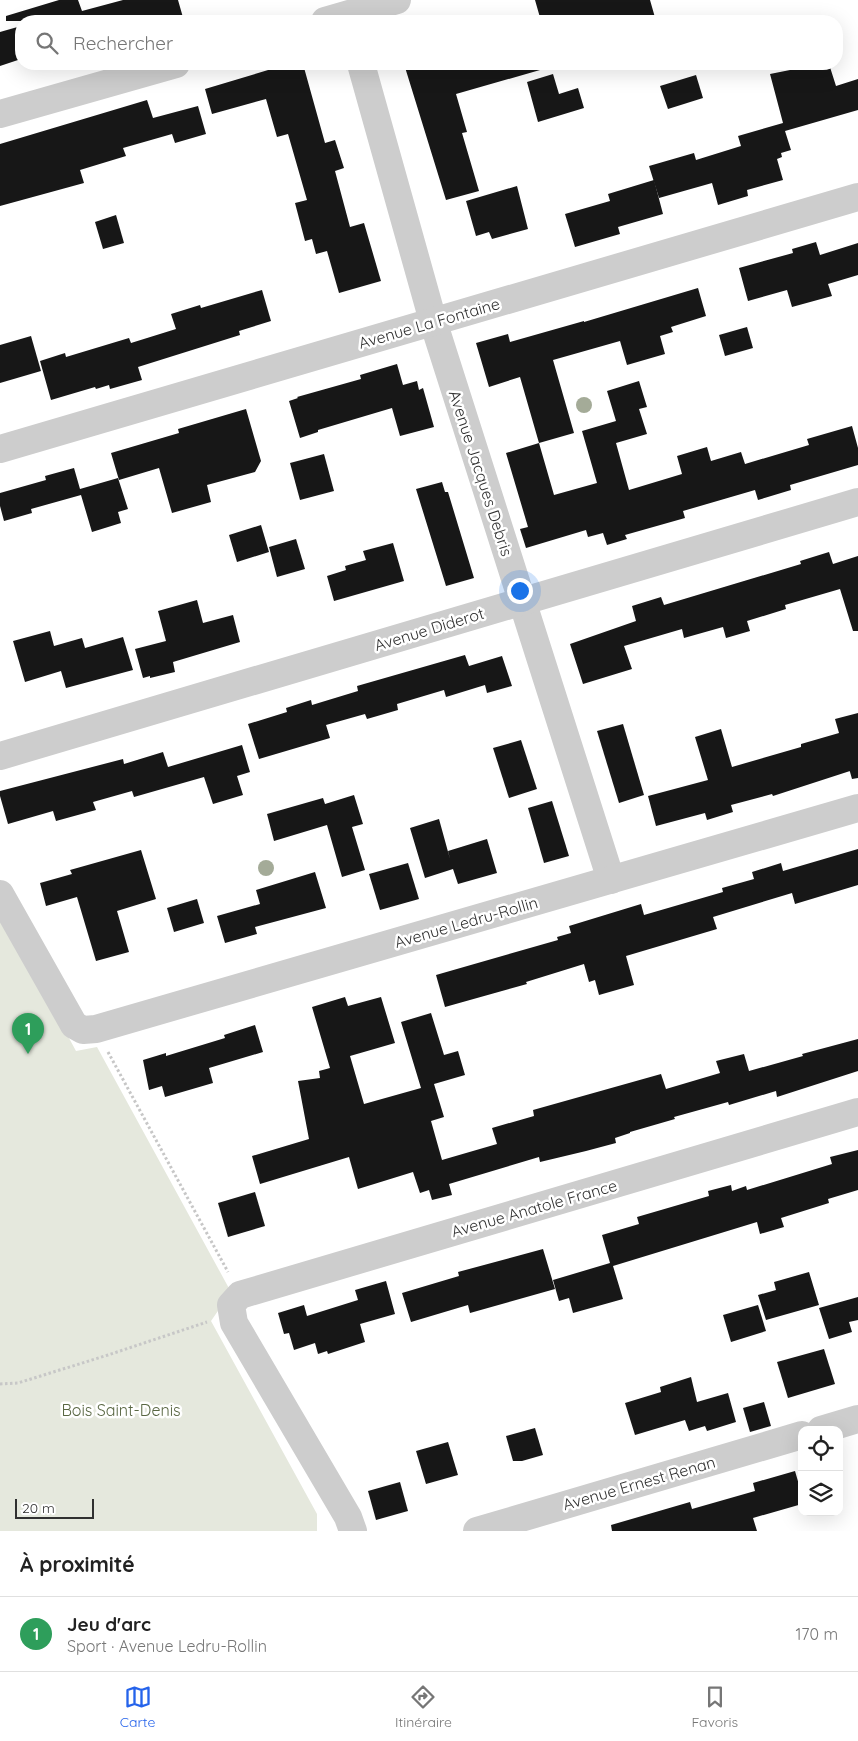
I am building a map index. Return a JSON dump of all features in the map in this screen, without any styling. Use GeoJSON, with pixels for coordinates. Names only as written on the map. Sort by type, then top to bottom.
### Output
{"type":"FeatureCollection","features":[{"type":"Feature","properties":{"kind":"street"},"geometry":{"type":"LineString","coordinates":[[341,14],[397,0]]}},
{"type":"Feature","properties":{"kind":"street"},"geometry":{"type":"LineString","coordinates":[[0,114],[155,70]]}},
{"type":"Feature","properties":{"kind":"street","name":"Avenue Jacques Debris"},"geometry":{"type":"LineString","coordinates":[[363,70],[432,322],[611,880]]}},
{"type":"Feature","properties":{"kind":"street","name":"Avenue La Fontaine"},"geometry":{"type":"LineString","coordinates":[[0,449],[858,197]]}},
{"type":"Feature","properties":{"kind":"street","name":"Avenue Diderot"},"geometry":{"type":"LineString","coordinates":[[0,756],[858,502]]}},
{"type":"Feature","properties":{"kind":"street","name":"Avenue Ledru-Rollin"},"geometry":{"type":"LineString","coordinates":[[85,1027],[611,880],[858,808]]}},
{"type":"Feature","properties":{"kind":"street"},"geometry":{"type":"LineString","coordinates":[[0,894],[85,1027]]}},
{"type":"Feature","properties":{"kind":"street","name":"Avenue Anatole France"},"geometry":{"type":"LineString","coordinates":[[240,1294],[858,1112]]}},
{"type":"Feature","properties":{"kind":"street"},"geometry":{"type":"LineString","coordinates":[[240,1294],[231,1305],[234,1323],[348,1517],[353,1531]]}},
{"type":"Feature","properties":{"kind":"street"},"geometry":{"type":"LineString","coordinates":[[834,1426],[858,1419]]}},
{"type":"Feature","properties":{"kind":"street","name":"Avenue Ernest Renan"},"geometry":{"type":"LineString","coordinates":[[477,1531],[798,1436]]}},
{"type":"Feature","properties":{"kind":"path"},"geometry":{"type":"LineString","coordinates":[[85,1027],[240,1294]]}},
{"type":"Feature","properties":{"kind":"path"},"geometry":{"type":"LineString","coordinates":[[0,1384],[18,1383],[211,1320],[234,1323]]}},
{"type":"Feature","properties":{"kind":"green space","name":"Bois Saint-Denis"},"geometry":{"type":"Polygon","coordinates":[[[0,911],[76,1051],[97,1047],[231,1292],[211,1321],[317,1514],[317,1531],[0,1531],[0,911]]]}},
{"type":"Feature","properties":{"kind":"building"},"geometry":{"type":"Polygon","coordinates":[[[59,0],[78,0],[82,11],[123,0],[178,0],[182,15],[15,15],[15,21],[6,21],[6,16],[59,0]]]}},
{"type":"Feature","properties":{"kind":"building"},"geometry":{"type":"Polygon","coordinates":[[[535,0],[650,0],[654,15],[566,15],[539,15],[535,0]]]}},
{"type":"Feature","properties":{"kind":"building"},"geometry":{"type":"Polygon","coordinates":[[[15,28],[15,61],[0,66],[0,32],[15,28]]]}},
{"type":"Feature","properties":{"kind":"building"},"geometry":{"type":"Polygon","coordinates":[[[268,70],[305,70],[325,143],[335,140],[344,168],[335,171],[350,227],[364,223],[381,281],[339,293],[327,251],[316,254],[312,239],[305,241],[295,203],[307,200],[288,134],[277,137],[266,99],[212,114],[205,89],[268,70]]]}},
{"type":"Feature","properties":{"kind":"building"},"geometry":{"type":"Polygon","coordinates":[[[406,70],[540,70],[456,94],[467,132],[462,133],[479,191],[446,200],[406,70]]]}},
{"type":"Feature","properties":{"kind":"building"},"geometry":{"type":"Polygon","coordinates":[[[790,70],[831,70],[836,86],[858,79],[858,110],[785,131],[791,150],[781,153],[782,157],[777,159],[783,180],[747,190],[748,196],[718,205],[712,183],[659,198],[649,166],[694,153],[696,160],[741,146],[738,136],[783,123],[770,74],[790,70]]]}},
{"type":"Feature","properties":{"kind":"building"},"geometry":{"type":"Polygon","coordinates":[[[553,74],[559,94],[578,88],[584,108],[538,122],[527,82],[553,74]]]}},
{"type":"Feature","properties":{"kind":"building"},"geometry":{"type":"Polygon","coordinates":[[[696,75],[703,98],[668,109],[660,86],[696,75]]]}},
{"type":"Feature","properties":{"kind":"building"},"geometry":{"type":"Polygon","coordinates":[[[147,100],[153,118],[198,106],[206,134],[175,143],[172,134],[123,148],[126,156],[80,170],[84,183],[0,206],[0,144],[147,100]]]}},
{"type":"Feature","properties":{"kind":"building"},"geometry":{"type":"Polygon","coordinates":[[[654,180],[663,214],[618,227],[620,234],[575,247],[565,214],[610,201],[608,194],[654,180]]]}},
{"type":"Feature","properties":{"kind":"building"},"geometry":{"type":"Polygon","coordinates":[[[517,186],[528,229],[492,239],[489,232],[476,236],[466,201],[517,186]]]}},
{"type":"Feature","properties":{"kind":"building"},"geometry":{"type":"Polygon","coordinates":[[[116,215],[124,243],[103,249],[95,222],[116,215]]]}},
{"type":"Feature","properties":{"kind":"building"},"geometry":{"type":"Polygon","coordinates":[[[816,242],[820,255],[858,243],[858,275],[828,284],[832,296],[792,307],[787,290],[748,301],[739,268],[793,253],[792,249],[816,242]]]}},
{"type":"Feature","properties":{"kind":"building"},"geometry":{"type":"Polygon","coordinates":[[[698,288],[706,316],[671,327],[673,332],[660,336],[665,354],[627,365],[620,341],[553,360],[574,433],[539,443],[520,377],[489,387],[476,343],[508,334],[510,342],[698,288]]]}},
{"type":"Feature","properties":{"kind":"building"},"geometry":{"type":"Polygon","coordinates":[[[262,290],[271,321],[239,331],[240,335],[138,367],[142,380],[110,389],[109,385],[96,389],[95,387],[51,400],[40,361],[65,353],[66,357],[129,338],[131,343],[176,329],[171,314],[200,305],[201,308],[262,290]]]}},
{"type":"Feature","properties":{"kind":"building"},"geometry":{"type":"Polygon","coordinates":[[[747,327],[753,348],[725,356],[719,335],[747,327]]]}},
{"type":"Feature","properties":{"kind":"building"},"geometry":{"type":"Polygon","coordinates":[[[31,336],[41,371],[0,383],[0,345],[31,336]]]}},
{"type":"Feature","properties":{"kind":"building"},"geometry":{"type":"Polygon","coordinates":[[[397,364],[403,385],[417,381],[419,390],[423,388],[434,427],[400,436],[392,408],[318,430],[318,432],[300,438],[289,401],[361,379],[360,375],[397,364]]]}},
{"type":"Feature","properties":{"kind":"building"},"geometry":{"type":"Polygon","coordinates":[[[639,381],[647,407],[639,409],[647,434],[616,443],[629,490],[682,474],[677,456],[707,447],[711,461],[741,452],[745,464],[809,445],[807,439],[852,426],[858,448],[858,465],[790,485],[791,490],[758,500],[755,490],[683,511],[685,518],[625,535],[627,539],[607,545],[603,533],[588,537],[586,530],[526,548],[520,529],[528,527],[506,453],[539,443],[554,495],[597,483],[582,431],[616,421],[607,391],[639,381]]]}},
{"type":"Feature","properties":{"kind":"building"},"geometry":{"type":"Polygon","coordinates":[[[246,409],[261,461],[255,472],[207,485],[211,502],[172,513],[159,468],[119,480],[111,453],[179,433],[178,429],[246,409]]]}},
{"type":"Feature","properties":{"kind":"building"},"geometry":{"type":"Polygon","coordinates":[[[324,454],[334,491],[300,500],[290,463],[324,454]]]}},
{"type":"Feature","properties":{"kind":"building"},"geometry":{"type":"Polygon","coordinates":[[[74,468],[80,489],[118,478],[128,509],[118,512],[121,523],[92,532],[81,495],[31,509],[32,513],[4,521],[0,506],[0,493],[46,480],[45,476],[74,468]]]}},
{"type":"Feature","properties":{"kind":"building"},"geometry":{"type":"Polygon","coordinates":[[[442,482],[445,492],[448,492],[474,578],[446,586],[416,489],[442,482]]]}},
{"type":"Feature","properties":{"kind":"building"},"geometry":{"type":"Polygon","coordinates":[[[261,525],[269,552],[237,562],[229,535],[261,525]]]}},
{"type":"Feature","properties":{"kind":"building"},"geometry":{"type":"Polygon","coordinates":[[[296,539],[305,569],[277,577],[269,547],[296,539]]]}},
{"type":"Feature","properties":{"kind":"building"},"geometry":{"type":"Polygon","coordinates":[[[393,543],[404,581],[334,601],[327,576],[346,570],[345,566],[366,560],[363,551],[393,543]]]}},
{"type":"Feature","properties":{"kind":"building"},"geometry":{"type":"Polygon","coordinates":[[[829,552],[833,564],[858,556],[858,631],[853,631],[840,589],[785,605],[786,609],[747,621],[750,631],[726,638],[723,627],[684,638],[682,629],[624,646],[632,669],[583,684],[570,644],[636,621],[632,606],[661,597],[664,605],[801,564],[800,561],[829,552]]]}},
{"type":"Feature","properties":{"kind":"building"},"geometry":{"type":"Polygon","coordinates":[[[197,600],[203,623],[233,615],[240,642],[173,662],[175,672],[143,678],[135,649],[166,641],[158,611],[197,600]]]}},
{"type":"Feature","properties":{"kind":"building"},"geometry":{"type":"Polygon","coordinates":[[[50,631],[54,646],[82,638],[85,648],[123,637],[133,670],[66,688],[61,671],[25,682],[13,641],[50,631]]]}},
{"type":"Feature","properties":{"kind":"building"},"geometry":{"type":"Polygon","coordinates":[[[465,655],[469,666],[502,656],[512,686],[487,693],[485,685],[446,697],[444,690],[397,704],[398,710],[367,719],[365,714],[326,725],[330,738],[259,759],[248,724],[287,712],[286,708],[311,700],[312,705],[358,691],[357,686],[465,655]]]}},
{"type":"Feature","properties":{"kind":"building"},"geometry":{"type":"Polygon","coordinates":[[[858,713],[858,778],[852,779],[850,771],[773,796],[772,794],[731,805],[733,812],[707,820],[705,813],[656,826],[648,796],[708,780],[695,737],[721,729],[732,767],[801,747],[801,744],[839,733],[835,719],[858,713]]]}},
{"type":"Feature","properties":{"kind":"building"},"geometry":{"type":"Polygon","coordinates":[[[623,724],[644,795],[619,803],[597,731],[623,724]]]}},
{"type":"Feature","properties":{"kind":"building"},"geometry":{"type":"Polygon","coordinates":[[[521,740],[537,789],[509,798],[493,748],[521,740]]]}},
{"type":"Feature","properties":{"kind":"building"},"geometry":{"type":"Polygon","coordinates":[[[242,745],[250,772],[237,776],[243,795],[213,804],[204,777],[134,797],[132,791],[93,802],[96,810],[56,821],[53,811],[8,824],[0,796],[0,791],[123,759],[124,764],[163,752],[168,767],[242,745]]]}},
{"type":"Feature","properties":{"kind":"building"},"geometry":{"type":"Polygon","coordinates":[[[354,795],[363,824],[352,827],[365,870],[342,877],[327,825],[274,841],[267,814],[323,798],[325,804],[354,795]]]}},
{"type":"Feature","properties":{"kind":"building"},"geometry":{"type":"Polygon","coordinates":[[[552,801],[569,856],[544,863],[528,808],[552,801]]]}},
{"type":"Feature","properties":{"kind":"building"},"geometry":{"type":"Polygon","coordinates":[[[439,819],[450,859],[448,851],[487,839],[497,873],[458,884],[453,869],[425,878],[410,828],[439,819]]]}},
{"type":"Feature","properties":{"kind":"building"},"geometry":{"type":"Polygon","coordinates":[[[858,849],[858,885],[795,904],[792,893],[713,917],[717,929],[626,956],[634,985],[599,995],[595,980],[589,982],[584,964],[526,982],[527,984],[445,1007],[436,975],[558,940],[557,937],[571,933],[569,926],[641,904],[644,915],[723,892],[722,888],[754,879],[752,872],[781,863],[783,871],[858,849]]]}},
{"type":"Feature","properties":{"kind":"building"},"geometry":{"type":"Polygon","coordinates":[[[141,850],[156,899],[117,911],[129,952],[96,961],[77,897],[46,906],[40,883],[72,874],[70,870],[141,850]]]}},
{"type":"Feature","properties":{"kind":"building"},"geometry":{"type":"Polygon","coordinates":[[[408,863],[419,899],[380,910],[369,874],[408,863]]]}},
{"type":"Feature","properties":{"kind":"building"},"geometry":{"type":"Polygon","coordinates":[[[315,872],[326,908],[255,927],[257,934],[225,943],[217,916],[260,904],[256,890],[315,872]]]}},
{"type":"Feature","properties":{"kind":"building"},"geometry":{"type":"Polygon","coordinates":[[[197,899],[204,923],[174,932],[167,908],[197,899]]]}},
{"type":"Feature","properties":{"kind":"building"},"geometry":{"type":"Polygon","coordinates":[[[345,997],[348,1006],[381,997],[395,1043],[350,1056],[364,1104],[421,1088],[401,1022],[431,1013],[444,1055],[458,1051],[465,1075],[434,1084],[444,1117],[431,1121],[442,1160],[497,1144],[492,1128],[534,1116],[533,1110],[661,1074],[666,1089],[720,1073],[716,1061],[744,1054],[749,1071],[858,1039],[858,1071],[777,1097],[776,1091],[729,1105],[728,1102],[674,1117],[675,1119],[615,1138],[616,1143],[540,1162],[539,1157],[449,1184],[452,1195],[432,1200],[429,1190],[420,1193],[413,1172],[358,1189],[349,1157],[260,1184],[252,1156],[309,1139],[298,1081],[320,1078],[319,1071],[330,1068],[312,1007],[345,997]]]}},
{"type":"Feature","properties":{"kind":"building"},"geometry":{"type":"Polygon","coordinates":[[[255,1025],[263,1052],[209,1068],[213,1083],[165,1097],[162,1086],[149,1090],[143,1060],[166,1053],[166,1056],[225,1038],[224,1035],[255,1025]]]}},
{"type":"Feature","properties":{"kind":"building"},"geometry":{"type":"Polygon","coordinates":[[[858,1150],[858,1190],[828,1199],[829,1203],[781,1218],[784,1227],[760,1234],[757,1222],[613,1266],[623,1299],[573,1313],[569,1298],[559,1301],[553,1280],[610,1263],[602,1235],[639,1224],[637,1217],[709,1196],[708,1191],[731,1185],[732,1191],[746,1186],[747,1190],[832,1164],[830,1157],[858,1150]]]}},
{"type":"Feature","properties":{"kind":"building"},"geometry":{"type":"Polygon","coordinates":[[[255,1192],[265,1226],[228,1237],[218,1203],[255,1192]]]}},
{"type":"Feature","properties":{"kind":"building"},"geometry":{"type":"Polygon","coordinates":[[[543,1249],[555,1289],[470,1313],[468,1305],[411,1322],[402,1293],[459,1276],[458,1272],[543,1249]]]}},
{"type":"Feature","properties":{"kind":"building"},"geometry":{"type":"Polygon","coordinates":[[[809,1272],[819,1305],[766,1320],[758,1295],[776,1290],[774,1282],[809,1272]]]}},
{"type":"Feature","properties":{"kind":"building"},"geometry":{"type":"Polygon","coordinates":[[[386,1281],[395,1314],[360,1324],[365,1342],[328,1354],[327,1351],[318,1354],[315,1343],[294,1350],[289,1333],[284,1334],[278,1313],[304,1305],[307,1316],[358,1300],[355,1290],[386,1281]]]}},
{"type":"Feature","properties":{"kind":"building"},"geometry":{"type":"Polygon","coordinates":[[[858,1297],[858,1320],[849,1322],[852,1332],[829,1339],[819,1308],[858,1297]]]}},
{"type":"Feature","properties":{"kind":"building"},"geometry":{"type":"Polygon","coordinates":[[[758,1305],[766,1331],[731,1342],[723,1315],[758,1305]]]}},
{"type":"Feature","properties":{"kind":"building"},"geometry":{"type":"Polygon","coordinates":[[[824,1349],[835,1384],[788,1398],[777,1362],[824,1349]]]}},
{"type":"Feature","properties":{"kind":"building"},"geometry":{"type":"Polygon","coordinates":[[[691,1377],[697,1402],[728,1393],[736,1422],[707,1431],[705,1426],[689,1431],[685,1420],[635,1435],[625,1403],[661,1392],[660,1387],[691,1377]]]}},
{"type":"Feature","properties":{"kind":"building"},"geometry":{"type":"Polygon","coordinates":[[[764,1402],[771,1426],[750,1432],[743,1408],[764,1402]]]}},
{"type":"Feature","properties":{"kind":"building"},"geometry":{"type":"Polygon","coordinates":[[[535,1428],[543,1455],[522,1461],[513,1461],[506,1436],[535,1428]]]}},
{"type":"Feature","properties":{"kind":"building"},"geometry":{"type":"Polygon","coordinates":[[[448,1442],[458,1475],[426,1484],[416,1451],[448,1442]]]}},
{"type":"Feature","properties":{"kind":"building"},"geometry":{"type":"Polygon","coordinates":[[[795,1471],[798,1481],[798,1505],[753,1518],[757,1531],[612,1531],[611,1525],[690,1502],[692,1509],[755,1491],[753,1483],[795,1471]]]}},
{"type":"Feature","properties":{"kind":"building"},"geometry":{"type":"Polygon","coordinates":[[[400,1482],[408,1511],[376,1520],[368,1491],[400,1482]]]}},
{"type":"Feature","properties":{"kind":"place","name":"Jeu d'arc"},"geometry":{"type":"Point","coordinates":[28,1054]}}]}
